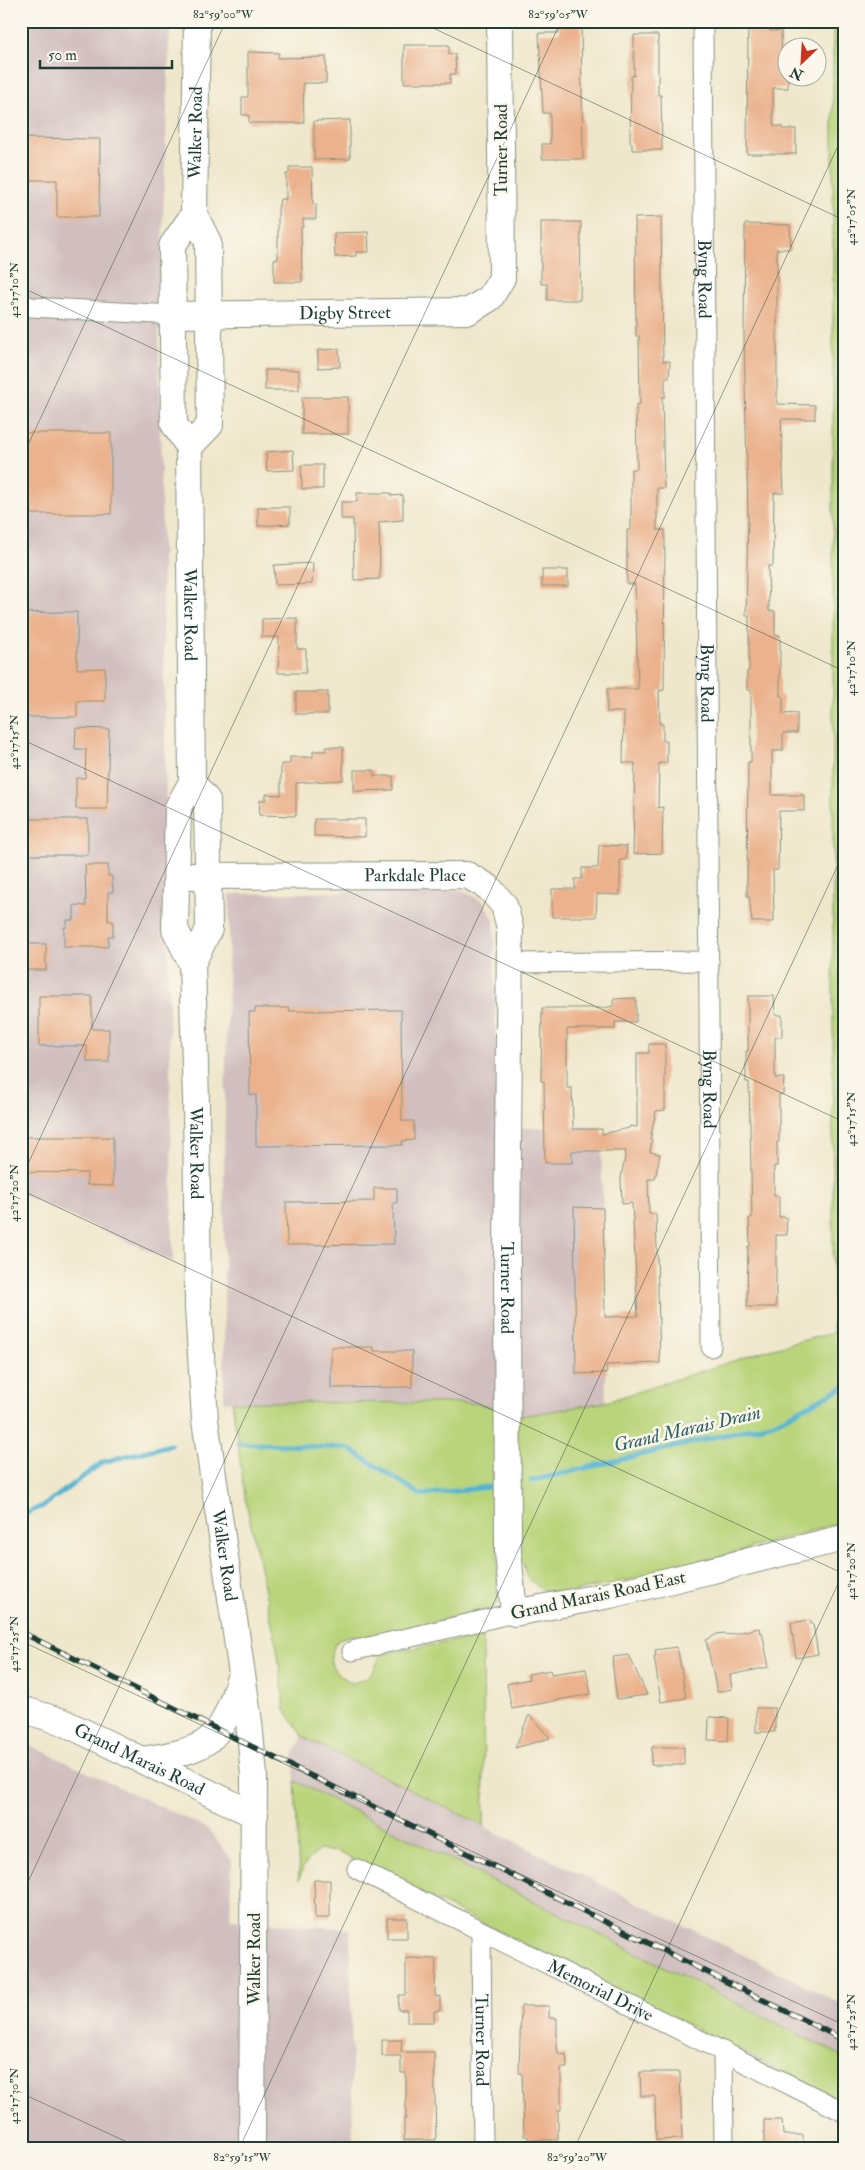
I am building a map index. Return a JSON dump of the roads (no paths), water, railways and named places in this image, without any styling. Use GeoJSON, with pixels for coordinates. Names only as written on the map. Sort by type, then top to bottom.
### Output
{"type":"FeatureCollection","features":[{"type":"Feature","properties":{"kind":"main road","name":"Walker Road"},"geometry":{"type":"LineString","coordinates":[[197,21],[194,214],[208,242],[210,425],[190,447],[192,782],[178,807],[175,929],[192,964],[196,1100],[198,1307],[204,1420],[242,1672],[253,1766],[252,2149]]}},
{"type":"Feature","properties":{"kind":"main road","name":"Turner Road"},"geometry":{"type":"LineString","coordinates":[[500,21],[502,278]]}},
{"type":"Feature","properties":{"kind":"main road"},"geometry":{"type":"LineString","coordinates":[[190,447],[174,424],[172,246],[194,214]]}},
{"type":"Feature","properties":{"kind":"main road","name":"Digby Street"},"geometry":{"type":"LineString","coordinates":[[173,316],[469,311],[490,298],[502,278]]}},
{"type":"Feature","properties":{"kind":"main road","name":"Walker Road"},"geometry":{"type":"LineString","coordinates":[[192,782],[207,800],[209,929],[192,964]]}},
{"type":"Feature","properties":{"kind":"main road","name":"Parkdale Place"},"geometry":{"type":"LineString","coordinates":[[177,876],[467,875],[488,887],[504,905],[510,928],[510,963]]}},
{"type":"Feature","properties":{"kind":"main road","name":"Turner Road"},"geometry":{"type":"LineString","coordinates":[[510,963],[507,1246],[508,1552],[514,1613]]}},
{"type":"Feature","properties":{"kind":"main road","name":"Grand Marais Road East"},"geometry":{"type":"LineString","coordinates":[[514,1613],[610,1595],[844,1538]]}},
{"type":"Feature","properties":{"kind":"main road"},"geometry":{"type":"LineString","coordinates":[[143,1760],[178,1754],[204,1745],[217,1733],[230,1712],[242,1672]]}},
{"type":"Feature","properties":{"kind":"main road","name":"Grand Marais Road"},"geometry":{"type":"LineString","coordinates":[[21,1709],[63,1722],[254,1814]]}},
{"type":"Feature","properties":{"kind":"street","name":"Byng Road"},"geometry":{"type":"LineString","coordinates":[[703,21],[710,1347]]}},
{"type":"Feature","properties":{"kind":"street"},"geometry":{"type":"LineString","coordinates":[[21,303],[31,307],[173,316]]}},
{"type":"Feature","properties":{"kind":"street"},"geometry":{"type":"LineString","coordinates":[[510,963],[709,961]]}},
{"type":"Feature","properties":{"kind":"street","name":"Grand Marais Road East"},"geometry":{"type":"LineString","coordinates":[[352,1651],[514,1613]]}},
{"type":"Feature","properties":{"kind":"street","name":"Memorial Drive"},"geometry":{"type":"LineString","coordinates":[[357,1869],[844,2112]]}},
{"type":"Feature","properties":{"kind":"street","name":"Turner Road"},"geometry":{"type":"LineString","coordinates":[[481,1930],[483,2149]]}},
{"type":"Feature","properties":{"kind":"street"},"geometry":{"type":"LineString","coordinates":[[723,2051],[724,2149]]}},
{"type":"Feature","properties":{"kind":"waterway","name":"Grand Marais Drain"},"geometry":{"type":"LineString","coordinates":[[531,1481],[774,1423],[844,1387]]}},
{"type":"Feature","properties":{"kind":"waterway","name":"Grand Marais Drain"},"geometry":{"type":"LineString","coordinates":[[238,1443],[348,1448],[421,1495],[489,1487]]}},
{"type":"Feature","properties":{"kind":"waterway","name":"Grand Marais Drain"},"geometry":{"type":"LineString","coordinates":[[21,1516],[45,1505],[103,1462],[171,1445]]}},
{"type":"Feature","properties":{"kind":"railway"},"geometry":{"type":"LineString","coordinates":[[21,1632],[844,2040]]}}]}
